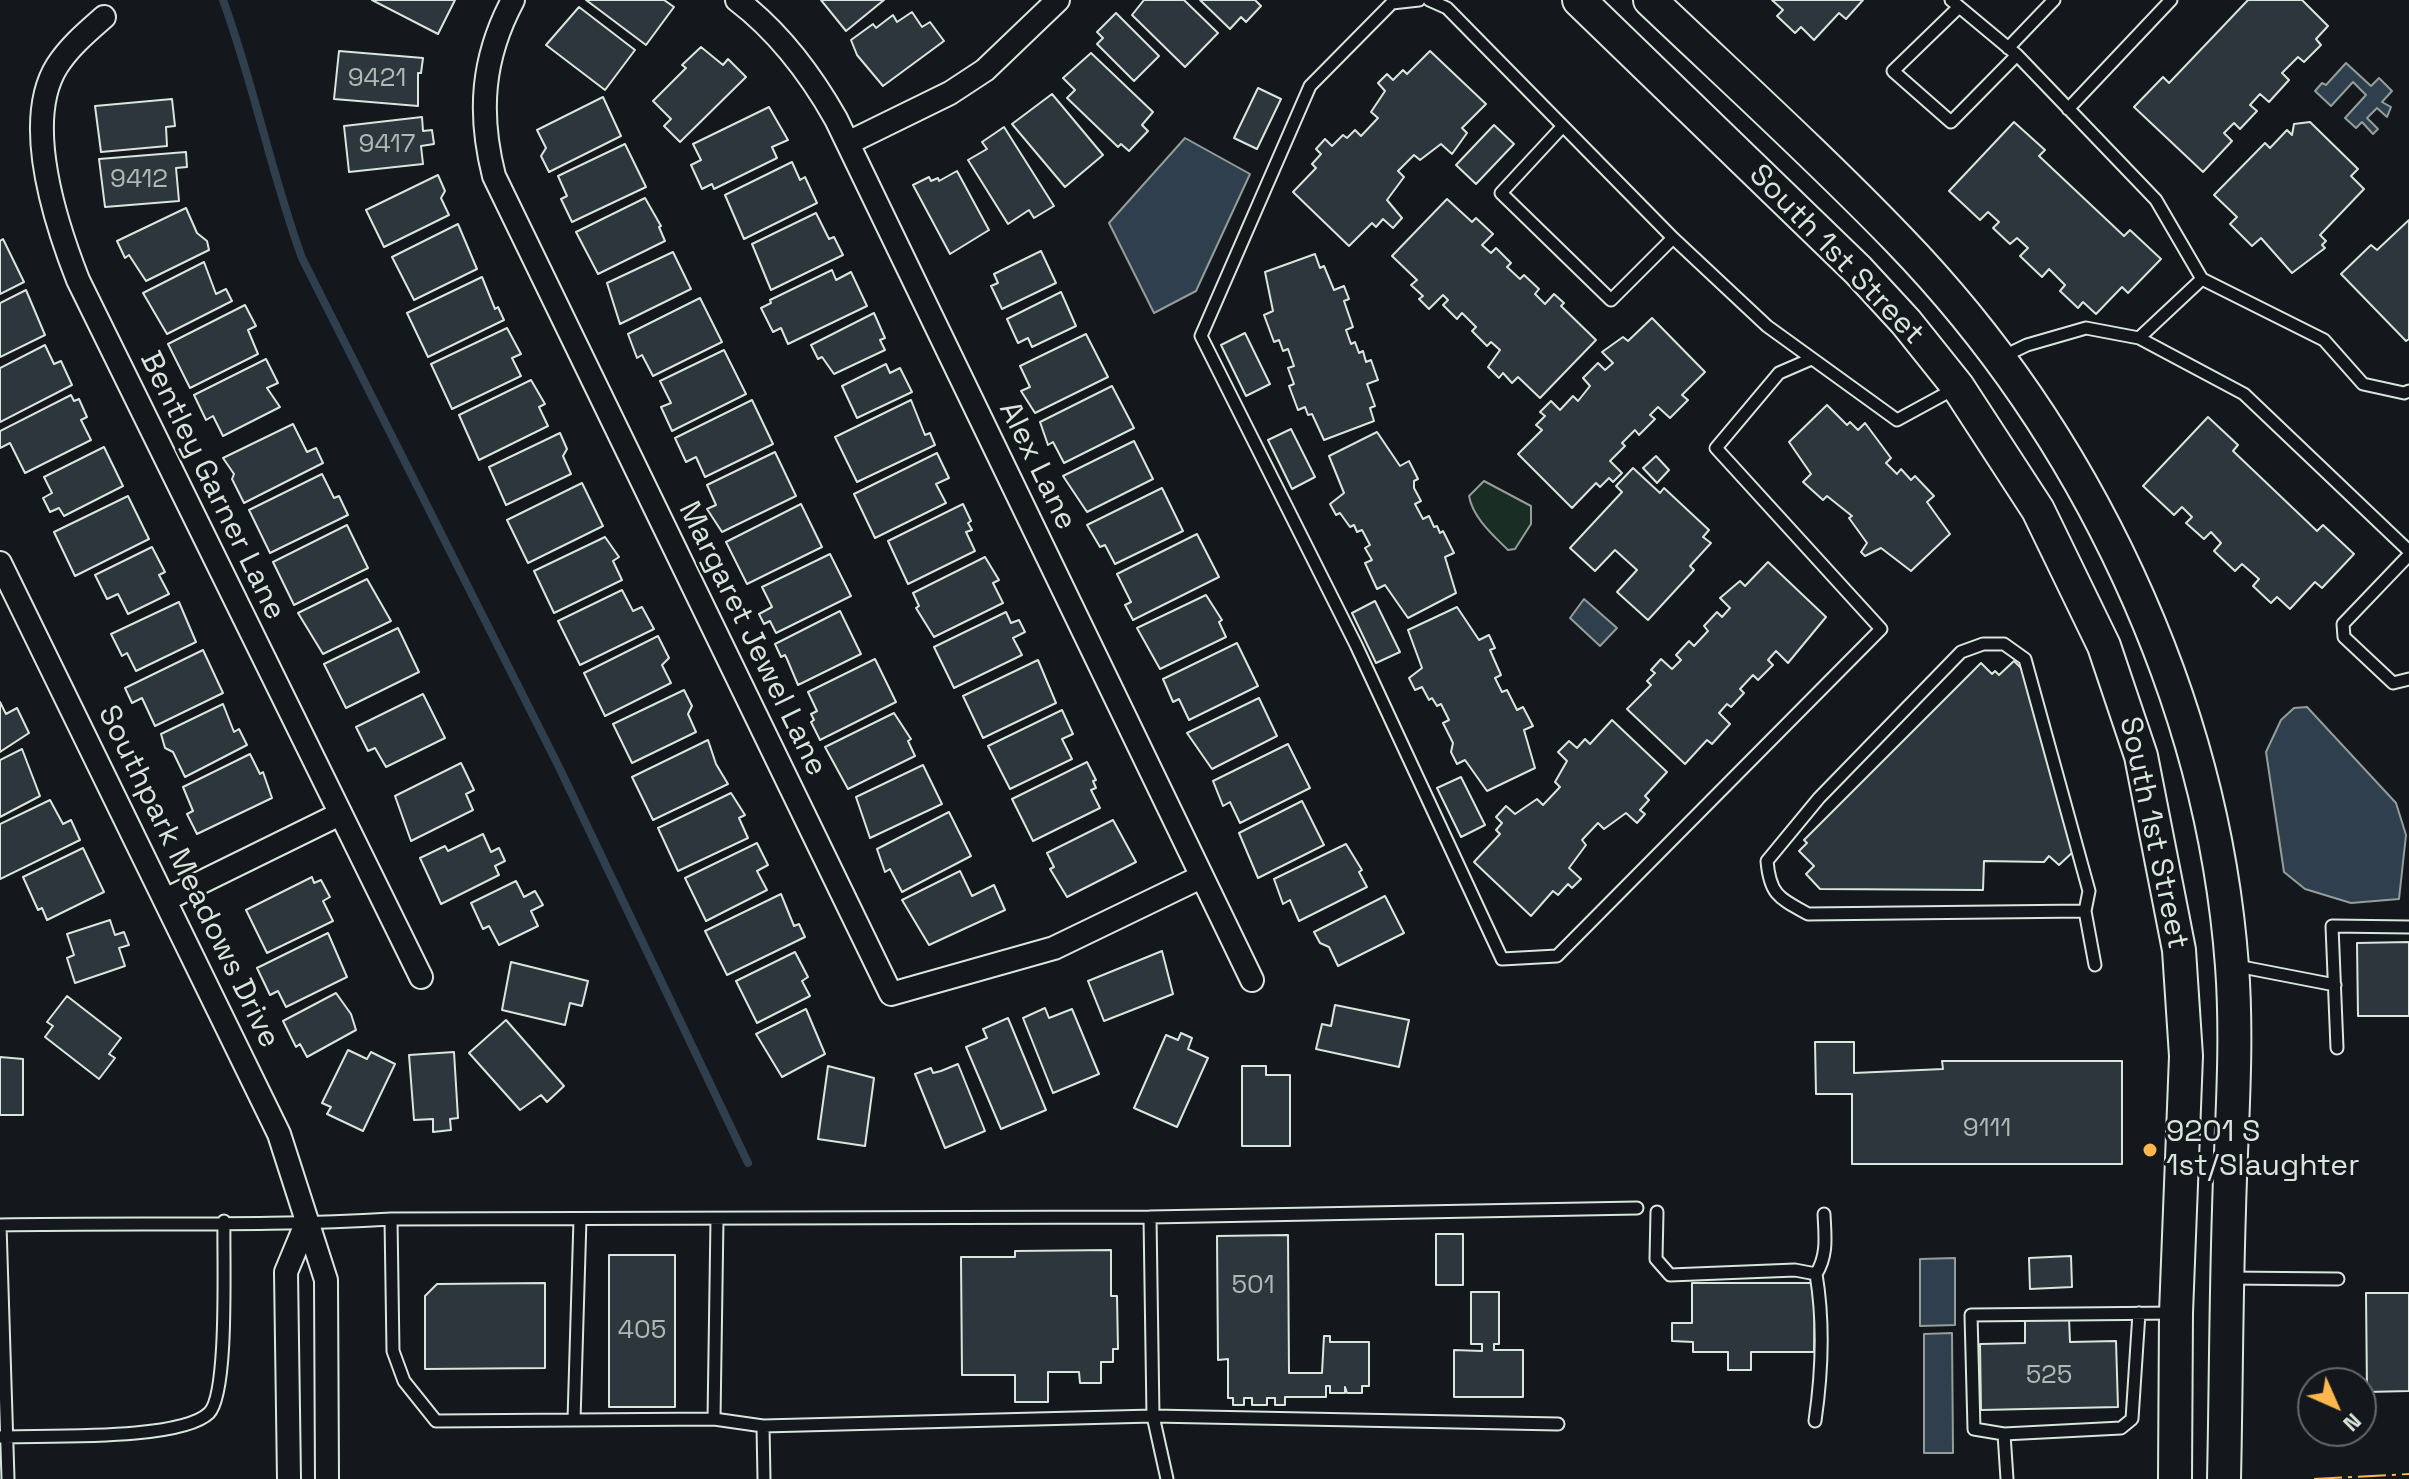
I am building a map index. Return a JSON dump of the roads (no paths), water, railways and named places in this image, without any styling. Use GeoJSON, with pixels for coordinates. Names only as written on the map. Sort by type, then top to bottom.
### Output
{"type":"FeatureCollection","features":[{"type":"Feature","properties":{"kind":"main road","name":"South 1st Street"},"geometry":{"type":"LineString","coordinates":[[1579,0],[1858,270],[1958,387],[2038,510],[2104,646],[2141,756],[2179,950],[2186,1056],[2176,1313],[2175,1479]]}},
{"type":"Feature","properties":{"kind":"main road","name":"South 1st Street"},"geometry":{"type":"LineString","coordinates":[[1650,0],[1899,240],[1998,359],[2086,492],[2129,578],[2159,652],[2186,730],[2211,827],[2232,965],[2235,1085],[2227,1278],[2224,1479]]}},
{"type":"Feature","properties":{"kind":"main road"},"geometry":{"type":"LineString","coordinates":[[1958,387],[1998,359]]}},
{"type":"Feature","properties":{"kind":"main road"},"geometry":{"type":"LineString","coordinates":[[2179,950],[2232,965]]}},
{"type":"Feature","properties":{"kind":"street","name":"Margaret Jewel Lane"},"geometry":{"type":"LineString","coordinates":[[513,0],[488,59],[484,88],[485,132],[494,176],[891,994],[1054,948],[1201,877]]}},
{"type":"Feature","properties":{"kind":"street","name":"Alex Lane"},"geometry":{"type":"LineString","coordinates":[[737,0],[758,16],[803,66],[848,143],[1252,980]]}},
{"type":"Feature","properties":{"kind":"street"},"geometry":{"type":"LineString","coordinates":[[848,143],[950,93],[985,70],[1058,0]]}},
{"type":"Feature","properties":{"kind":"street","name":"Bentley Garner Lane"},"geometry":{"type":"LineString","coordinates":[[104,17],[74,43],[56,68],[46,93],[43,122],[46,163],[65,247],[421,977]]}},
{"type":"Feature","properties":{"kind":"street","name":"Southpark Meadows Drive"},"geometry":{"type":"LineString","coordinates":[[0,563],[267,1102],[326,1280],[327,1479]]}},
{"type":"Feature","properties":{"kind":"street"},"geometry":{"type":"LineString","coordinates":[[165,900],[340,814]]}},
{"type":"Feature","properties":{"kind":"street"},"geometry":{"type":"LineString","coordinates":[[289,1479],[286,1272],[306,1224]]}},
{"type":"Feature","properties":{"kind":"lane"},"geometry":{"type":"LineString","coordinates":[[1419,0],[1392,3],[1310,86],[1201,336],[1356,645],[1502,959],[1557,956],[1881,629],[1716,448],[1779,373],[1809,360]]}},
{"type":"Feature","properties":{"kind":"lane"},"geometry":{"type":"LineString","coordinates":[[1429,0],[1451,4],[1563,126],[1673,238],[1767,326],[1809,360],[1897,420],[1958,387]]}},
{"type":"Feature","properties":{"kind":"lane"},"geometry":{"type":"LineString","coordinates":[[2054,0],[2012,52],[1951,122],[1893,71],[1955,4],[2012,52],[2156,200],[2202,279],[2324,340],[2363,384],[2404,393],[2409,391]]}},
{"type":"Feature","properties":{"kind":"lane"},"geometry":{"type":"LineString","coordinates":[[2068,109],[2171,0]]}},
{"type":"Feature","properties":{"kind":"lane"},"geometry":{"type":"LineString","coordinates":[[1563,126],[1501,193],[1611,300],[1673,238]]}},
{"type":"Feature","properties":{"kind":"lane"},"geometry":{"type":"LineString","coordinates":[[2139,338],[2202,279]]}},
{"type":"Feature","properties":{"kind":"lane"},"geometry":{"type":"LineString","coordinates":[[1998,359],[2027,345],[2086,328],[2139,338],[2244,394],[2409,553],[2343,624],[2344,637],[2393,683],[2409,679]]}},
{"type":"Feature","properties":{"kind":"lane"},"geometry":{"type":"LineString","coordinates":[[2085,911],[1808,914],[1782,899],[1769,886],[1767,861],[1819,798],[1961,652],[1983,644],[2004,644],[2025,659],[2089,891],[2085,911],[2095,965]]}},
{"type":"Feature","properties":{"kind":"lane"},"geometry":{"type":"LineString","coordinates":[[2337,1048],[2332,926],[2409,927]]}},
{"type":"Feature","properties":{"kind":"lane"},"geometry":{"type":"LineString","coordinates":[[2232,965],[2335,985]]}},
{"type":"Feature","properties":{"kind":"lane"},"geometry":{"type":"LineString","coordinates":[[8,1479],[4,1437],[0,1225],[224,1221],[306,1224],[391,1219],[1150,1217],[1637,1208]]}},
{"type":"Feature","properties":{"kind":"lane"},"geometry":{"type":"LineString","coordinates":[[1657,1212],[1656,1259],[1670,1275],[1795,1270],[1816,1274]]}},
{"type":"Feature","properties":{"kind":"lane"},"geometry":{"type":"LineString","coordinates":[[1815,1421],[1820,1390],[1821,1318],[1816,1274],[1823,1262],[1825,1247],[1824,1214]]}},
{"type":"Feature","properties":{"kind":"lane"},"geometry":{"type":"LineString","coordinates":[[1150,1217],[1153,1416],[1167,1479]]}},
{"type":"Feature","properties":{"kind":"lane"},"geometry":{"type":"LineString","coordinates":[[391,1219],[393,1351],[404,1381],[436,1421],[714,1419],[763,1426],[1153,1416],[1558,1424]]}},
{"type":"Feature","properties":{"kind":"lane"},"geometry":{"type":"LineString","coordinates":[[574,1420],[580,1219]]}},
{"type":"Feature","properties":{"kind":"lane"},"geometry":{"type":"LineString","coordinates":[[714,1419],[717,1219]]}},
{"type":"Feature","properties":{"kind":"lane"},"geometry":{"type":"LineString","coordinates":[[4,1437],[173,1431],[209,1413],[221,1387],[224,1221]]}},
{"type":"Feature","properties":{"kind":"lane"},"geometry":{"type":"LineString","coordinates":[[2227,1278],[2338,1279]]}},
{"type":"Feature","properties":{"kind":"lane"},"geometry":{"type":"LineString","coordinates":[[2139,1313],[2132,1419],[2121,1428],[2004,1434],[1974,1429],[1971,1315],[2139,1313],[2176,1313]]}},
{"type":"Feature","properties":{"kind":"lane"},"geometry":{"type":"LineString","coordinates":[[763,1426],[764,1479]]}},
{"type":"Feature","properties":{"kind":"lane"},"geometry":{"type":"LineString","coordinates":[[2004,1434],[2007,1479]]}},
{"type":"Feature","properties":{"kind":"water"},"geometry":{"type":"Polygon","coordinates":[[[2346,63],[2371,86],[2379,78],[2392,91],[2382,102],[2391,107],[2387,117],[2377,108],[2367,118],[2378,129],[2373,134],[2362,122],[2356,128],[2345,118],[2366,95],[2353,82],[2331,106],[2315,91],[2322,83],[2326,85],[2346,63]]]}},
{"type":"Feature","properties":{"kind":"water"},"geometry":{"type":"Polygon","coordinates":[[[1185,138],[1250,174],[1196,291],[1154,313],[1109,223],[1185,138]]]}},
{"type":"Feature","properties":{"kind":"water"},"geometry":{"type":"Polygon","coordinates":[[[1584,599],[1617,628],[1600,646],[1570,618],[1584,599]]]}},
{"type":"Feature","properties":{"kind":"water"},"geometry":{"type":"Polygon","coordinates":[[[2307,707],[2396,803],[2406,835],[2399,899],[2351,903],[2305,889],[2284,872],[2266,752],[2281,720],[2294,708],[2307,707]]]}},
{"type":"Feature","properties":{"kind":"water"},"geometry":{"type":"Polygon","coordinates":[[[1955,1258],[1955,1325],[1920,1326],[1920,1259],[1955,1258]]]}},
{"type":"Feature","properties":{"kind":"water"},"geometry":{"type":"Polygon","coordinates":[[[1952,1333],[1953,1453],[1924,1453],[1924,1334],[1952,1333]]]}},
{"type":"Feature","properties":{"kind":"waterway"},"geometry":{"type":"LineString","coordinates":[[223,0],[302,258],[558,765],[748,1163]]}},
{"type":"Feature","properties":{"kind":"place","name":"9201 S 1st/Slaughter"},"geometry":{"type":"Point","coordinates":[2150,1150]}}]}
